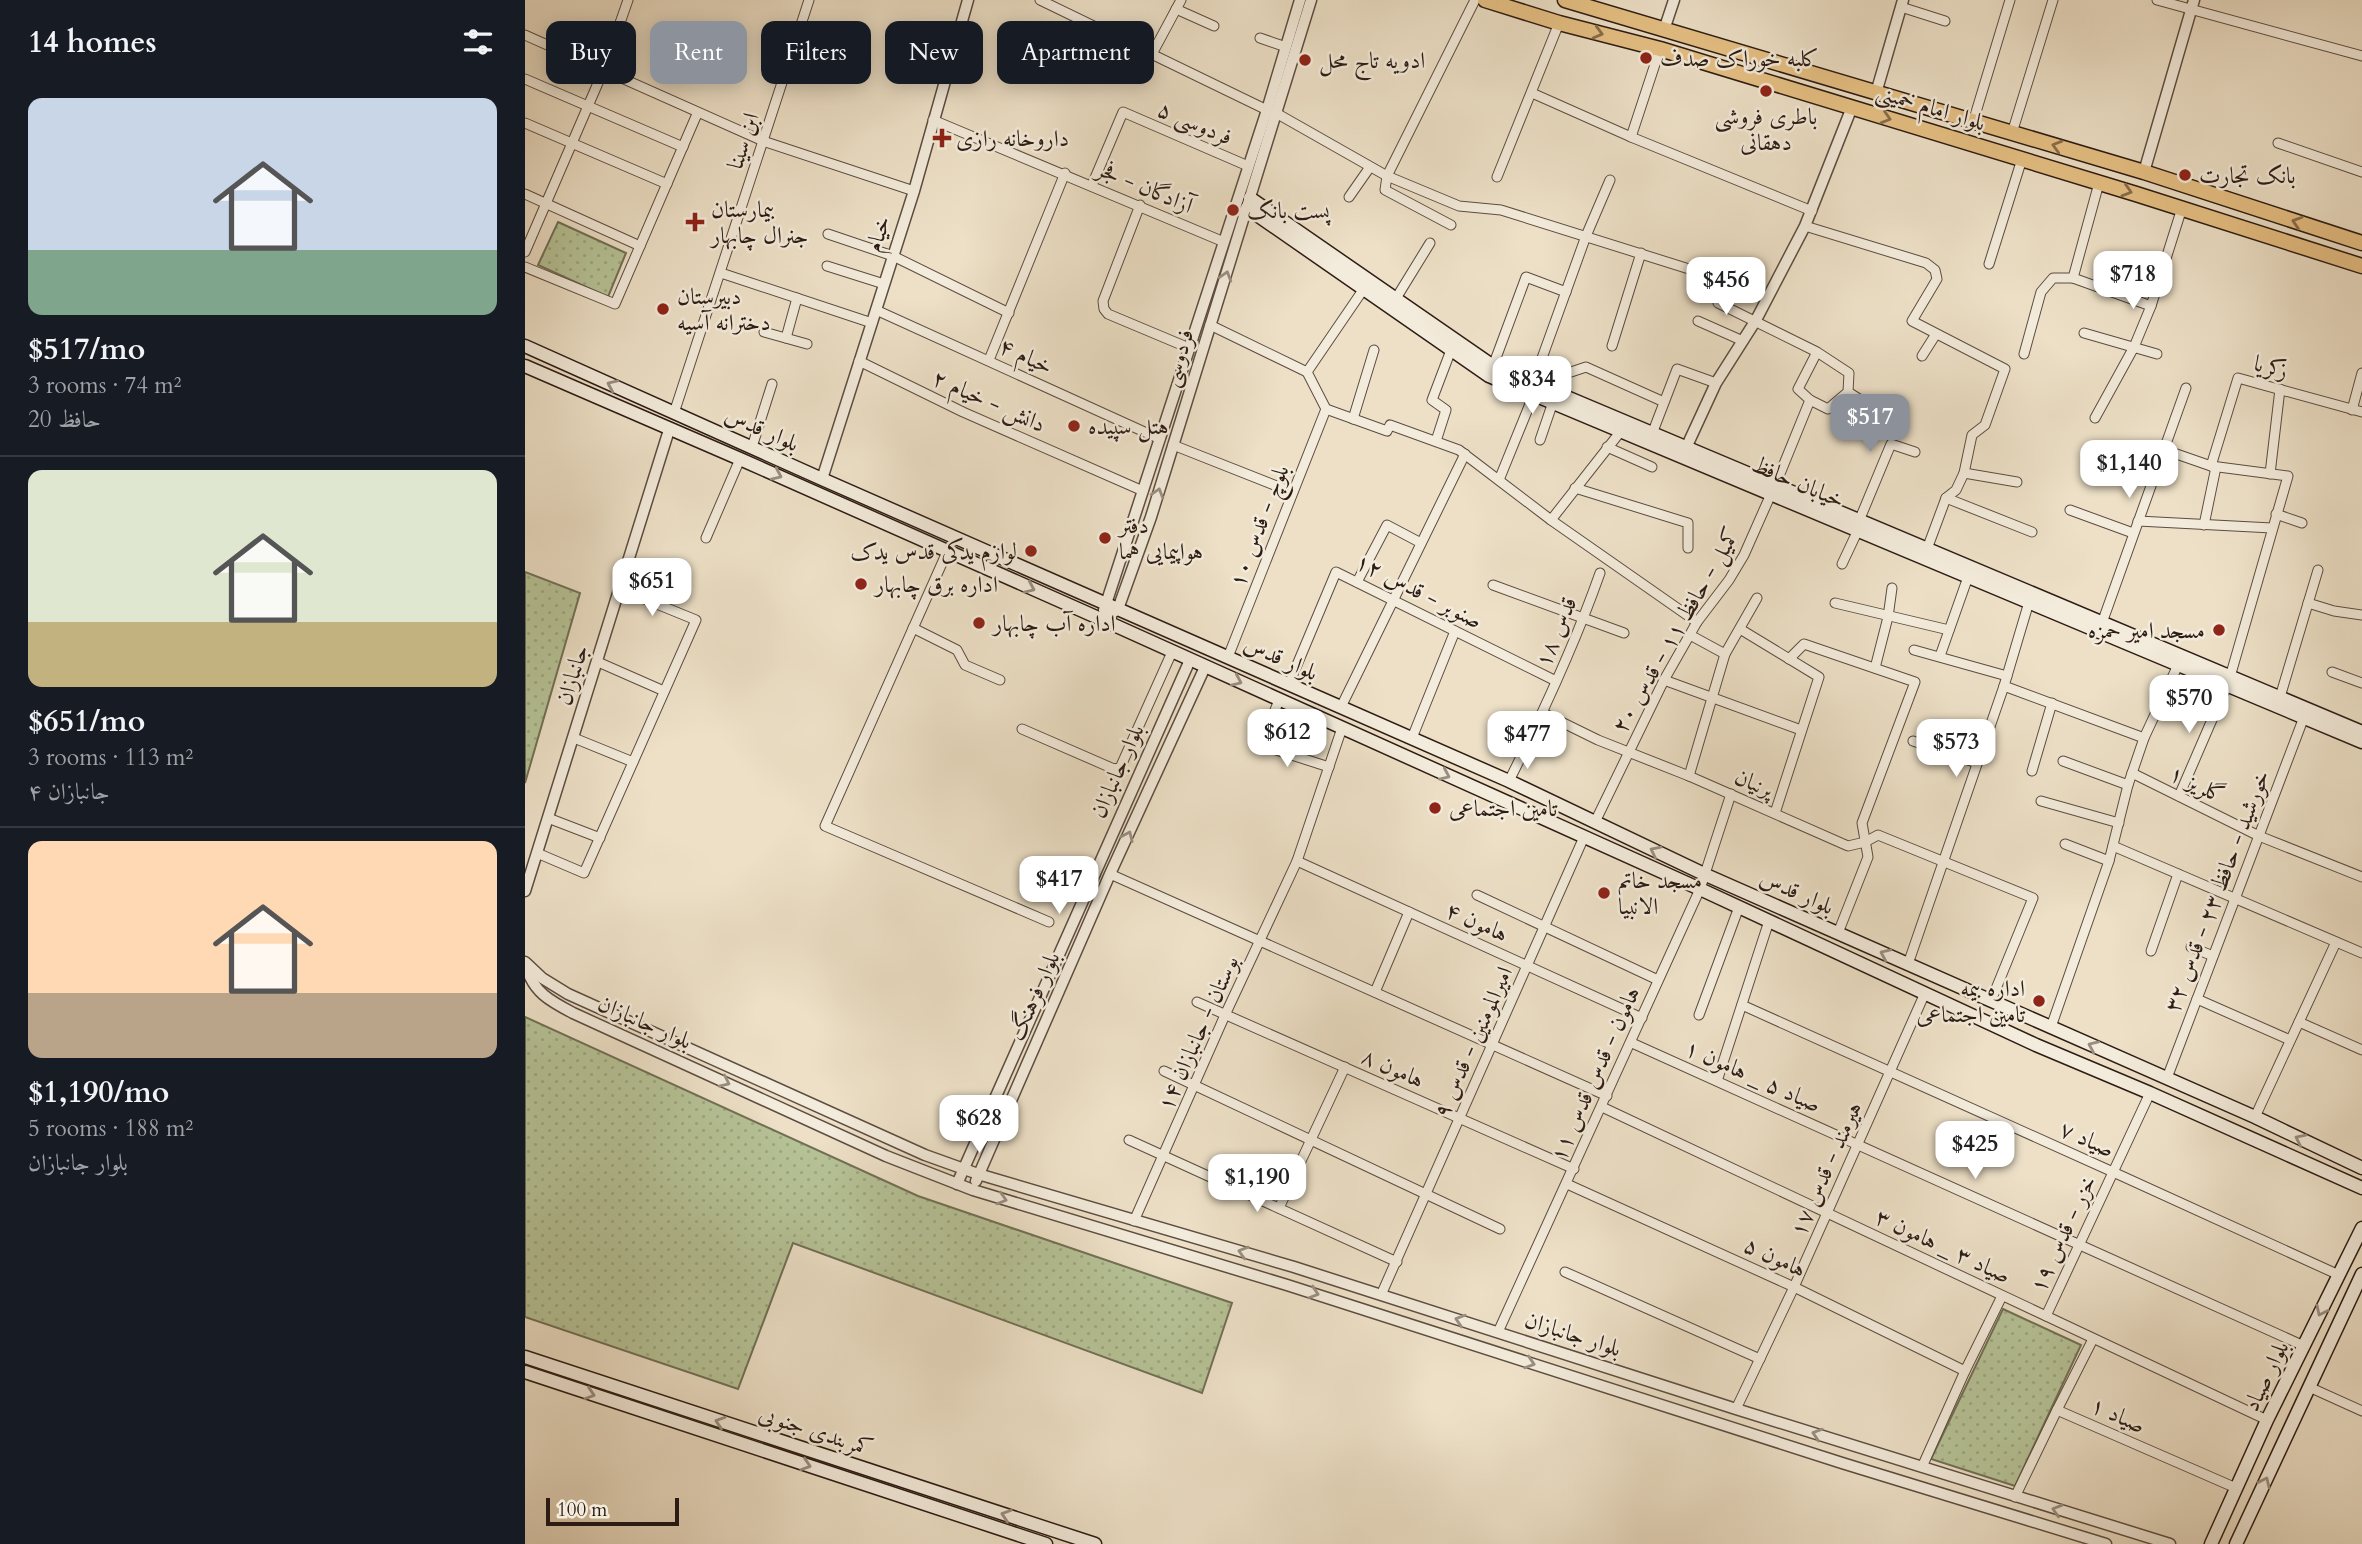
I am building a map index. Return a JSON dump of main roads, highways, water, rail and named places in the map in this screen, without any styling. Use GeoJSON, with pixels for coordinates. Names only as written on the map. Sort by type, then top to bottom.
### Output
{"type":"FeatureCollection","features":[{"type":"Feature","properties":{"kind":"main road","name":"بلوار امام خمینی"},"geometry":{"type":"LineString","coordinates":[[1485,0],[1853,107],[2362,266]]}},
{"type":"Feature","properties":{"kind":"main road","name":"بلوار امام خمینی"},"geometry":{"type":"LineString","coordinates":[[1565,0],[1591,4],[1664,30],[2361,239]]}},
{"type":"Feature","properties":{"kind":"main road"},"geometry":{"type":"LineString","coordinates":[[1935,132],[1940,112]]}},
{"type":"Feature","properties":{"kind":"main road","name":"خیابان حافظ"},"geometry":{"type":"LineString","coordinates":[[1773,490],[1652,434],[1533,389],[1489,376],[1363,289],[1248,203],[1493,366],[1533,389],[1553,402],[1859,526],[1968,577],[2178,665],[2280,697],[2362,732]]}},
{"type":"Feature","properties":{"kind":"main road"},"geometry":{"type":"LineString","coordinates":[[2239,227],[2246,205]]}},
{"type":"Feature","properties":{"kind":"main road","name":"بلوار قدس"},"geometry":{"type":"LineString","coordinates":[[525,346],[1509,781],[1706,875],[2255,1117],[2362,1168]]}},
{"type":"Feature","properties":{"kind":"main road","name":"بلوار قدس"},"geometry":{"type":"LineString","coordinates":[[525,366],[669,430],[740,458],[1103,620],[1700,889],[2036,1045],[2362,1188]]}},
{"type":"Feature","properties":{"kind":"main road","name":"خیابان حافظ"},"geometry":{"type":"LineString","coordinates":[[1859,526],[1927,549],[2102,623],[2304,718],[2362,742]]}},
{"type":"Feature","properties":{"kind":"main road"},"geometry":{"type":"LineString","coordinates":[[947,551],[954,536]]}},
{"type":"Feature","properties":{"kind":"main road","name":"بلوار صیاد"},"geometry":{"type":"LineString","coordinates":[[2210,1544],[2267,1420],[2362,1228]]}},
{"type":"Feature","properties":{"kind":"main road","name":"بلوار صیاد"},"geometry":{"type":"LineString","coordinates":[[2236,1544],[2362,1274]]}},
{"type":"Feature","properties":{"kind":"main road","name":"کمربندی جنوبی"},"geometry":{"type":"LineString","coordinates":[[525,1357],[1095,1544]]}},
{"type":"Feature","properties":{"kind":"main road","name":"کمربندی جنوبی"},"geometry":{"type":"LineString","coordinates":[[525,1373],[1046,1544]]}},
{"type":"Feature","properties":{"kind":"place","name":"کلبه خوراک صدف"},"geometry":{"type":"Point","coordinates":[1646,58]}},
{"type":"Feature","properties":{"kind":"place","name":"ادویه تاج محل"},"geometry":{"type":"Point","coordinates":[1305,60]}},
{"type":"Feature","properties":{"kind":"place","name":"باطری فروشی دهقانى"},"geometry":{"type":"Point","coordinates":[1766,91]}},
{"type":"Feature","properties":{"kind":"place","name":"داروخانه رازی"},"geometry":{"type":"Point","coordinates":[942,138]}},
{"type":"Feature","properties":{"kind":"place","name":"بانک تجارت"},"geometry":{"type":"Point","coordinates":[2185,175]}},
{"type":"Feature","properties":{"kind":"place","name":"پست بانک"},"geometry":{"type":"Point","coordinates":[1233,210]}},
{"type":"Feature","properties":{"kind":"place","name":"بیمارستان جنرال چابهار"},"geometry":{"type":"Point","coordinates":[695,222]}},
{"type":"Feature","properties":{"kind":"place","name":"دبیرستان دخترانه آسیه"},"geometry":{"type":"Point","coordinates":[663,309]}},
{"type":"Feature","properties":{"kind":"place","name":"هتل سپیده"},"geometry":{"type":"Point","coordinates":[1074,426]}},
{"type":"Feature","properties":{"kind":"place","name":"دفتر هواپیمایی هما"},"geometry":{"type":"Point","coordinates":[1105,538]}},
{"type":"Feature","properties":{"kind":"place","name":"لوازم یدکی قدس یدک"},"geometry":{"type":"Point","coordinates":[1031,551]}},
{"type":"Feature","properties":{"kind":"place","name":"اداره برق چابهار"},"geometry":{"type":"Point","coordinates":[861,584]}},
{"type":"Feature","properties":{"kind":"place","name":"اداره آب چابهار"},"geometry":{"type":"Point","coordinates":[979,623]}},
{"type":"Feature","properties":{"kind":"place","name":"مسجد امیر حمزه"},"geometry":{"type":"Point","coordinates":[2219,630]}},
{"type":"Feature","properties":{"kind":"place","name":"تامین اجتماعی"},"geometry":{"type":"Point","coordinates":[1435,808]}},
{"type":"Feature","properties":{"kind":"place","name":"مسجد خاتم الانبیا"},"geometry":{"type":"Point","coordinates":[1604,893]}},
{"type":"Feature","properties":{"kind":"place","name":"اداره بیمه تامین اجتماعی"},"geometry":{"type":"Point","coordinates":[2039,1001]}}]}
